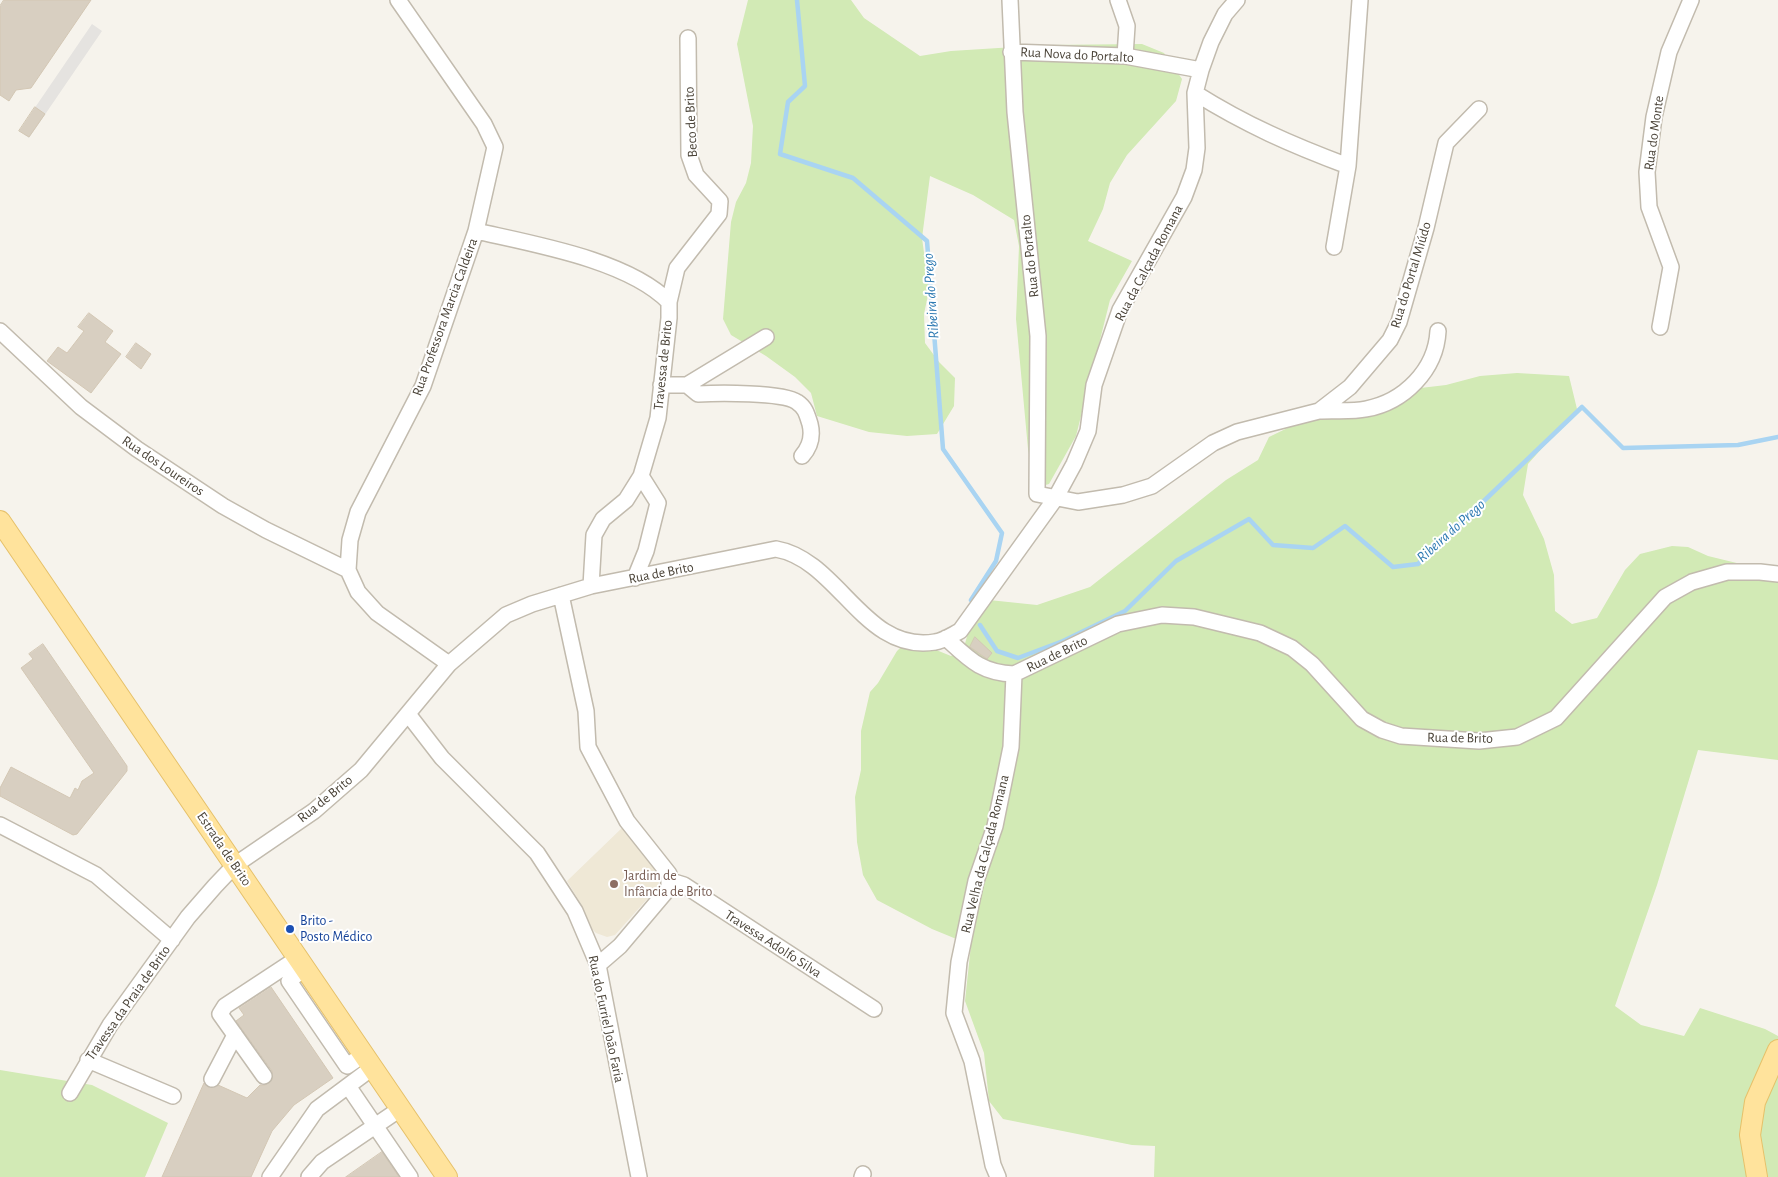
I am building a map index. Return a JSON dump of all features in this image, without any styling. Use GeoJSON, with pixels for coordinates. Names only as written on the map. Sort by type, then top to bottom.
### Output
{"type":"FeatureCollection","features":[{"type":"Feature","properties":{"kind":"main road","name":"Estrada de Brito"},"geometry":{"type":"LineString","coordinates":[[0,521],[447,1177]]}},
{"type":"Feature","properties":{"kind":"main road"},"geometry":{"type":"LineString","coordinates":[[1757,1177],[1750,1134],[1756,1102],[1778,1050]]}},
{"type":"Feature","properties":{"kind":"street","name":"Rua Professora Marcia Caldeira"},"geometry":{"type":"LineString","coordinates":[[398,0],[492,137],[495,147],[476,231],[423,386],[358,512],[350,540],[348,570],[358,592],[377,613],[449,664]]}},
{"type":"Feature","properties":{"kind":"street","name":"Rua do Portalto"},"geometry":{"type":"LineString","coordinates":[[1010,0],[1011,52],[1038,336],[1038,494],[1055,499]]}},
{"type":"Feature","properties":{"kind":"street"},"geometry":{"type":"LineString","coordinates":[[1118,0],[1127,26],[1125,56]]}},
{"type":"Feature","properties":{"kind":"street","name":"Rua da Calçada Romana"},"geometry":{"type":"LineString","coordinates":[[946,638],[960,631],[1055,499],[1074,464],[1088,431],[1094,385],[1120,310],[1184,197],[1194,170],[1197,148],[1195,93],[1211,42],[1222,21],[1238,0]]}},
{"type":"Feature","properties":{"kind":"street"},"geometry":{"type":"LineString","coordinates":[[1334,247],[1348,166],[1360,0]]}},
{"type":"Feature","properties":{"kind":"street","name":"Rua do Monte"},"geometry":{"type":"LineString","coordinates":[[1660,327],[1671,267],[1649,207],[1647,172],[1654,117],[1669,52],[1691,0]]}},
{"type":"Feature","properties":{"kind":"street","name":"Beco de Brito"},"geometry":{"type":"LineString","coordinates":[[669,302],[677,268],[719,214],[720,201],[696,175],[689,155],[688,38]]}},
{"type":"Feature","properties":{"kind":"street","name":"Rua Nova do Portalto"},"geometry":{"type":"LineString","coordinates":[[1011,52],[1125,56],[1201,70]]}},
{"type":"Feature","properties":{"kind":"street"},"geometry":{"type":"LineString","coordinates":[[1195,93],[1237,119],[1295,146],[1348,166]]}},
{"type":"Feature","properties":{"kind":"street","name":"Rua do Portal Miúdo"},"geometry":{"type":"LineString","coordinates":[[1055,499],[1078,502],[1123,495],[1152,486],[1213,443],[1237,432],[1320,411],[1350,387],[1390,340],[1399,322],[1446,143],[1479,109]]}},
{"type":"Feature","properties":{"kind":"street","name":"Travessa de Brito"},"geometry":{"type":"LineString","coordinates":[[476,231],[559,250],[614,269],[657,290],[669,302],[669,318],[658,418],[641,476],[626,500],[604,519],[594,535],[591,586]]}},
{"type":"Feature","properties":{"kind":"street","name":"Rua dos Loureiros"},"geometry":{"type":"LineString","coordinates":[[0,331],[81,407],[145,454],[223,506],[266,530],[348,570]]}},
{"type":"Feature","properties":{"kind":"street"},"geometry":{"type":"LineString","coordinates":[[1320,411],[1365,410],[1402,393],[1417,382],[1427,367],[1437,341],[1438,331]]}},
{"type":"Feature","properties":{"kind":"street"},"geometry":{"type":"LineString","coordinates":[[661,385],[687,385],[766,337]]}},
{"type":"Feature","properties":{"kind":"street"},"geometry":{"type":"LineString","coordinates":[[687,385],[698,394],[745,393],[795,400],[806,410],[812,432],[808,449],[802,456]]}},
{"type":"Feature","properties":{"kind":"street"},"geometry":{"type":"LineString","coordinates":[[636,578],[646,551],[658,503],[641,476]]}},
{"type":"Feature","properties":{"kind":"street","name":"Rua de Brito"},"geometry":{"type":"LineString","coordinates":[[172,940],[188,917],[235,865],[314,811],[360,770],[449,664],[506,615],[532,604],[591,586],[776,549],[791,551],[809,562],[855,607],[884,632],[914,644],[937,642],[946,638],[974,664],[996,674],[1014,674],[1118,624],[1162,615],[1194,617],[1260,633],[1292,648],[1312,664],[1362,719],[1382,730],[1401,736],[1479,741],[1517,737],[1556,718],[1665,597],[1692,582],[1727,572],[1778,574]]}},
{"type":"Feature","properties":{"kind":"street"},"geometry":{"type":"LineString","coordinates":[[561,595],[586,711],[588,747],[627,821],[669,874],[671,881],[669,888],[620,946],[598,965]]}},
{"type":"Feature","properties":{"kind":"street","name":"Rua Velha da Calçada Romana"},"geometry":{"type":"LineString","coordinates":[[998,1177],[993,1165],[972,1061],[954,1013],[959,962],[976,881],[995,826],[1011,747],[1014,674]]}},
{"type":"Feature","properties":{"kind":"street","name":"Rua do Furriel João Faria"},"geometry":{"type":"LineString","coordinates":[[408,714],[442,758],[537,853],[575,911],[598,965],[639,1177]]}},
{"type":"Feature","properties":{"kind":"street"},"geometry":{"type":"LineString","coordinates":[[0,825],[96,875],[172,940]]}},
{"type":"Feature","properties":{"kind":"street","name":"Travessa Adolfo Silva"},"geometry":{"type":"LineString","coordinates":[[671,881],[684,885],[874,1009]]}},
{"type":"Feature","properties":{"kind":"street","name":"Travessa da Praia de Brito"},"geometry":{"type":"LineString","coordinates":[[70,1093],[110,1025],[172,940]]}},
{"type":"Feature","properties":{"kind":"street"},"geometry":{"type":"LineString","coordinates":[[264,1076],[220,1014],[225,1006],[301,963]]}},
{"type":"Feature","properties":{"kind":"street"},"geometry":{"type":"LineString","coordinates":[[212,1079],[235,1036]]}},
{"type":"Feature","properties":{"kind":"street"},"geometry":{"type":"LineString","coordinates":[[88,1060],[173,1096]]}},
{"type":"Feature","properties":{"kind":"street"},"geometry":{"type":"LineString","coordinates":[[270,1177],[317,1108],[348,1086],[368,1061]]}},
{"type":"Feature","properties":{"kind":"street"},"geometry":{"type":"LineString","coordinates":[[348,1086],[410,1177]]}},
{"type":"Feature","properties":{"kind":"street"},"geometry":{"type":"LineString","coordinates":[[309,1177],[322,1162],[400,1109]]}},
{"type":"Feature","properties":{"kind":"shaded area"},"geometry":{"type":"Polygon","coordinates":[[[92,24],[102,31],[29,138],[19,131],[92,24]]]}},
{"type":"Feature","properties":{"kind":"shaded area","name":"Jardim de Infância de Brito"},"geometry":{"type":"Polygon","coordinates":[[[624,826],[657,871],[658,887],[615,935],[607,937],[596,933],[590,927],[581,904],[567,881],[624,826]]]}},
{"type":"Feature","properties":{"kind":"green space"},"geometry":{"type":"Polygon","coordinates":[[[748,0],[851,0],[864,18],[920,56],[951,51],[1046,45],[1142,44],[1164,53],[1182,79],[1176,101],[1127,155],[1110,183],[1103,209],[1088,241],[1132,261],[1110,300],[1076,436],[1049,484],[1039,487],[1034,479],[1028,449],[1016,319],[1019,246],[1014,220],[973,195],[930,176],[922,238],[929,290],[924,314],[925,343],[939,362],[955,378],[954,406],[937,434],[907,436],[869,432],[817,416],[811,393],[795,377],[766,356],[731,335],[723,319],[731,222],[736,202],[746,183],[751,163],[753,126],[737,44],[748,0]]]}},
{"type":"Feature","properties":{"kind":"green space"},"geometry":{"type":"Polygon","coordinates":[[[1517,373],[1569,376],[1577,409],[1528,464],[1523,495],[1544,539],[1554,575],[1555,611],[1572,624],[1597,618],[1625,570],[1640,554],[1672,546],[1688,547],[1708,556],[1749,566],[1778,567],[1778,760],[1698,750],[1657,885],[1615,1006],[1641,1025],[1684,1036],[1700,1008],[1765,1029],[1778,1036],[1778,1177],[1154,1177],[1155,1146],[1132,1145],[1003,1119],[989,1101],[984,1053],[965,1001],[971,945],[932,929],[877,900],[863,875],[857,842],[855,797],[861,770],[861,731],[870,692],[878,683],[897,651],[909,639],[951,656],[964,647],[974,612],[989,600],[1037,605],[1090,587],[1226,480],[1258,460],[1269,437],[1306,419],[1332,413],[1395,391],[1446,385],[1480,376],[1517,373]]]}},
{"type":"Feature","properties":{"kind":"green space"},"geometry":{"type":"Polygon","coordinates":[[[0,1070],[92,1085],[168,1123],[145,1177],[0,1177],[0,1070]]]}},
{"type":"Feature","properties":{"kind":"building"},"geometry":{"type":"Polygon","coordinates":[[[4,0],[91,0],[31,88],[16,90],[9,101],[0,95],[0,6],[4,0]]]}},
{"type":"Feature","properties":{"kind":"building"},"geometry":{"type":"Polygon","coordinates":[[[35,107],[45,114],[29,137],[19,131],[35,107]]]}},
{"type":"Feature","properties":{"kind":"building"},"geometry":{"type":"Polygon","coordinates":[[[89,313],[113,331],[105,342],[121,354],[91,393],[47,361],[58,347],[67,353],[84,331],[78,327],[89,313]]]}},
{"type":"Feature","properties":{"kind":"building"},"geometry":{"type":"Polygon","coordinates":[[[136,343],[151,354],[141,369],[126,357],[136,343]]]}},
{"type":"Feature","properties":{"kind":"building"},"geometry":{"type":"Polygon","coordinates":[[[975,637],[992,653],[987,659],[970,647],[975,637]]]}},
{"type":"Feature","properties":{"kind":"building"},"geometry":{"type":"Polygon","coordinates":[[[43,644],[127,766],[127,771],[77,834],[73,835],[0,796],[0,788],[11,767],[70,798],[75,788],[78,790],[82,781],[94,773],[21,668],[33,659],[29,654],[43,644]]]}},
{"type":"Feature","properties":{"kind":"building"},"geometry":{"type":"Polygon","coordinates":[[[271,987],[333,1078],[294,1105],[272,1131],[251,1177],[162,1177],[204,1083],[208,1087],[218,1085],[247,1098],[260,1085],[265,1085],[272,1080],[272,1071],[236,1021],[244,1015],[239,1008],[271,987]]]}},
{"type":"Feature","properties":{"kind":"building"},"geometry":{"type":"Polygon","coordinates":[[[382,1152],[399,1177],[346,1177],[382,1152]]]}},
{"type":"Feature","properties":{"kind":"waterway","name":"Ribeira do Prego"},"geometry":{"type":"LineString","coordinates":[[797,0],[805,86],[788,102],[780,154],[853,178],[927,241],[943,449],[1002,533],[996,561],[971,600]]}},
{"type":"Feature","properties":{"kind":"waterway","name":"Ribeira do Prego"},"geometry":{"type":"LineString","coordinates":[[980,625],[997,651],[1018,658],[1063,641],[1125,611],[1176,561],[1249,519],[1273,545],[1313,548],[1345,526],[1393,567],[1418,564],[1582,407],[1623,448],[1738,445],[1778,437]]}},
{"type":"Feature","properties":{"kind":"place","name":"Jardim de Infância de Brito"},"geometry":{"type":"Point","coordinates":[614,884]}},
{"type":"Feature","properties":{"kind":"place","name":"Brito - Posto Médico"},"geometry":{"type":"Point","coordinates":[290,929]}}]}
